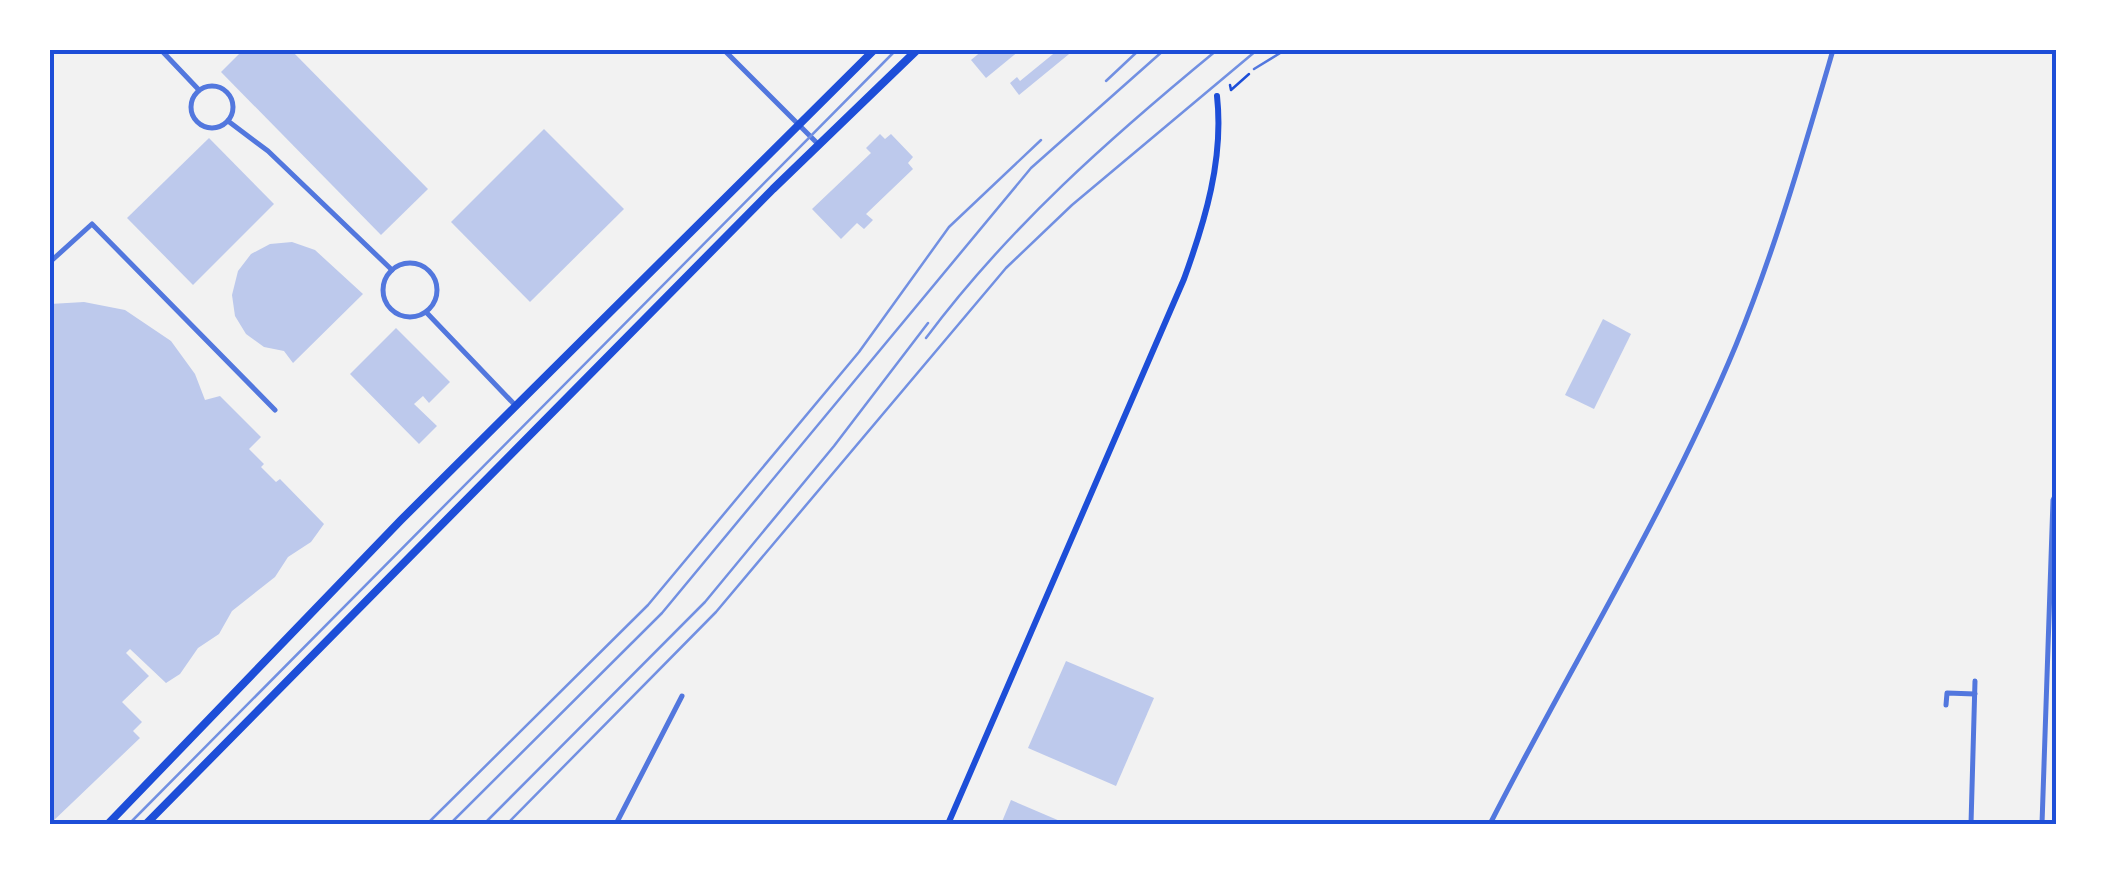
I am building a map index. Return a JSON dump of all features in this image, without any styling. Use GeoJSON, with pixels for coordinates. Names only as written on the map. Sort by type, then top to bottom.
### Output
{"type":"FeatureCollection","features":[{"type":"Feature","properties":{"kind":"main road"},"geometry":{"type":"LineString","coordinates":[[108,824],[401,520],[874,50]]}},
{"type":"Feature","properties":{"kind":"main road"},"geometry":{"type":"LineString","coordinates":[[146,824],[818,144],[917,50]]}},
{"type":"Feature","properties":{"kind":"main road"},"geometry":{"type":"LineString","coordinates":[[948,824],[1184,279],[1208,213],[1216,152],[1217,96]]}},
{"type":"Feature","properties":{"kind":"street"},"geometry":{"type":"LineString","coordinates":[[162,50],[200,90]]}},
{"type":"Feature","properties":{"kind":"street"},"geometry":{"type":"LineString","coordinates":[[724,50],[818,144]]}},
{"type":"Feature","properties":{"kind":"street"},"geometry":{"type":"LineString","coordinates":[[1490,824],[1669,488],[1736,346],[1792,186],[1833,50]]}},
{"type":"Feature","properties":{"kind":"street"},"geometry":{"type":"LineString","coordinates":[[217,86],[228,93],[233,104],[228,121],[212,128],[195,120],[191,104],[200,90],[217,86]]}},
{"type":"Feature","properties":{"kind":"street"},"geometry":{"type":"LineString","coordinates":[[228,121],[268,151],[392,270]]}},
{"type":"Feature","properties":{"kind":"street"},"geometry":{"type":"LineString","coordinates":[[50,262],[92,224],[275,410]]}},
{"type":"Feature","properties":{"kind":"street"},"geometry":{"type":"LineString","coordinates":[[413,263],[433,275],[436,298],[426,312],[404,316],[390,308],[383,293],[392,270],[413,263]]}},
{"type":"Feature","properties":{"kind":"street"},"geometry":{"type":"LineString","coordinates":[[426,312],[518,407]]}},
{"type":"Feature","properties":{"kind":"street"},"geometry":{"type":"LineString","coordinates":[[2042,824],[2053,500],[2057,492]]}},
{"type":"Feature","properties":{"kind":"street"},"geometry":{"type":"LineString","coordinates":[[1971,824],[1975,681]]}},
{"type":"Feature","properties":{"kind":"street"},"geometry":{"type":"LineString","coordinates":[[1946,706],[1947,693],[1975,694]]}},
{"type":"Feature","properties":{"kind":"street"},"geometry":{"type":"LineString","coordinates":[[616,824],[682,696]]}},
{"type":"Feature","properties":{"kind":"lane"},"geometry":{"type":"LineString","coordinates":[[1254,69],[1285,50]]}},
{"type":"Feature","properties":{"kind":"path"},"geometry":{"type":"LineString","coordinates":[[1230,85],[1231,90],[1254,69]]}},
{"type":"Feature","properties":{"kind":"building"},"geometry":{"type":"Polygon","coordinates":[[[243,50],[291,50],[428,189],[381,235],[221,72],[243,50]]]}},
{"type":"Feature","properties":{"kind":"building"},"geometry":{"type":"Polygon","coordinates":[[[983,50],[1020,50],[986,78],[971,60],[983,50]]]}},
{"type":"Feature","properties":{"kind":"building"},"geometry":{"type":"Polygon","coordinates":[[[1058,50],[1074,50],[1019,95],[1010,83],[1017,77],[1020,81],[1058,50]]]}},
{"type":"Feature","properties":{"kind":"building"},"geometry":{"type":"Polygon","coordinates":[[[544,129],[624,209],[530,302],[451,222],[544,129]]]}},
{"type":"Feature","properties":{"kind":"building"},"geometry":{"type":"Polygon","coordinates":[[[880,134],[885,139],[891,134],[913,157],[908,163],[913,169],[866,214],[873,220],[864,229],[857,223],[841,239],[812,209],[871,153],[866,148],[880,134]]]}},
{"type":"Feature","properties":{"kind":"building"},"geometry":{"type":"Polygon","coordinates":[[[209,138],[274,204],[193,285],[127,218],[209,138]]]}},
{"type":"Feature","properties":{"kind":"building"},"geometry":{"type":"Polygon","coordinates":[[[292,242],[315,250],[363,294],[293,363],[284,351],[264,347],[246,334],[235,316],[232,295],[238,271],[251,254],[270,244],[292,242]]]}},
{"type":"Feature","properties":{"kind":"building"},"geometry":{"type":"Polygon","coordinates":[[[84,302],[125,310],[171,341],[195,374],[205,400],[220,396],[261,437],[249,449],[264,464],[261,467],[276,482],[280,479],[324,524],[311,542],[288,557],[275,577],[232,611],[219,634],[198,648],[180,674],[166,683],[130,649],[126,653],[149,676],[122,702],[142,722],[133,731],[140,738],[50,824],[50,304],[84,302]]]}},
{"type":"Feature","properties":{"kind":"building"},"geometry":{"type":"Polygon","coordinates":[[[1603,319],[1631,334],[1594,409],[1565,395],[1603,319]]]}},
{"type":"Feature","properties":{"kind":"building"},"geometry":{"type":"Polygon","coordinates":[[[396,328],[450,382],[429,403],[423,396],[414,404],[437,426],[419,444],[350,374],[396,328]]]}},
{"type":"Feature","properties":{"kind":"building"},"geometry":{"type":"Polygon","coordinates":[[[1066,661],[1154,698],[1116,786],[1028,748],[1066,661]]]}},
{"type":"Feature","properties":{"kind":"building"},"geometry":{"type":"Polygon","coordinates":[[[1011,800],[1067,824],[1001,824],[1011,800]]]}},
{"type":"Feature","properties":{"kind":"tram line"},"geometry":{"type":"LineString","coordinates":[[129,824],[896,50]]}},
{"type":"Feature","properties":{"kind":"railway"},"geometry":{"type":"LineString","coordinates":[[1106,81],[1139,50]]}},
{"type":"Feature","properties":{"kind":"railway"},"geometry":{"type":"LineString","coordinates":[[450,824],[662,613],[1031,168],[1164,50]]}},
{"type":"Feature","properties":{"kind":"railway"},"geometry":{"type":"LineString","coordinates":[[926,338],[1026,221],[1217,50]]}},
{"type":"Feature","properties":{"kind":"railway"},"geometry":{"type":"LineString","coordinates":[[507,824],[716,612],[1006,268],[1072,205],[1257,50]]}},
{"type":"Feature","properties":{"kind":"railway"},"geometry":{"type":"LineString","coordinates":[[427,824],[648,605],[859,352],[949,227],[1041,140]]}},
{"type":"Feature","properties":{"kind":"railway"},"geometry":{"type":"LineString","coordinates":[[484,824],[705,602],[834,446],[928,323]]}}]}
